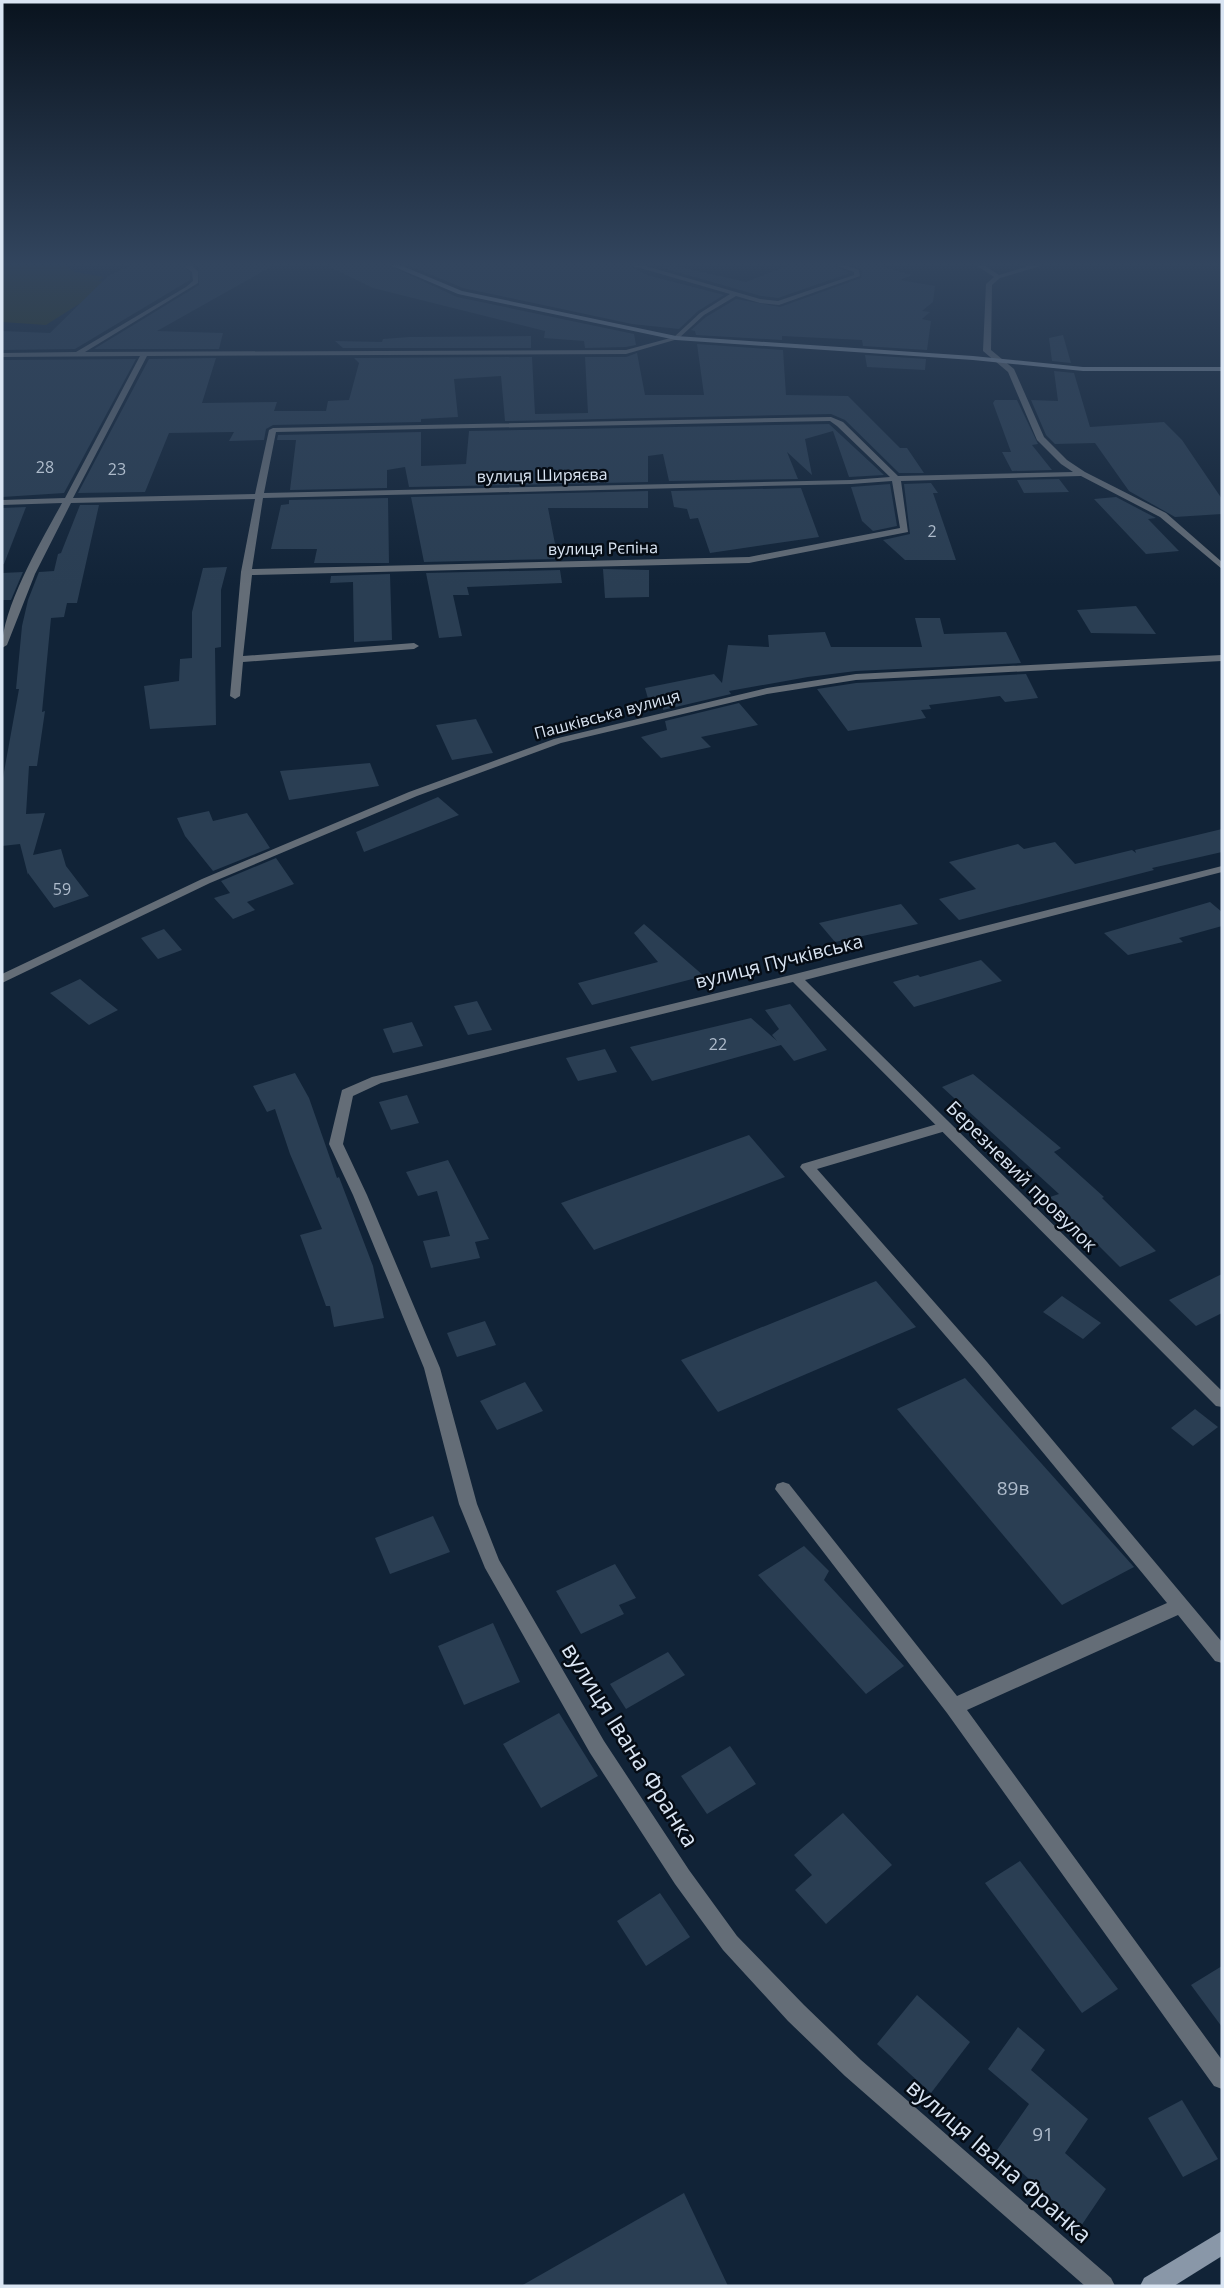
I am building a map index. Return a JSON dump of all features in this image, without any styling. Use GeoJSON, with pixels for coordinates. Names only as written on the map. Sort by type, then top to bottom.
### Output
{"type":"FeatureCollection","features":[{"type":"Feature","properties":{"kind":"street"},"geometry":{"type":"LineString","coordinates":[[2,645],[38,554],[69,500],[134,372]]}},
{"type":"Feature","properties":{"kind":"street"},"geometry":{"type":"LineString","coordinates":[[1012,372],[1040,438],[1064,462],[1163,515],[1222,566]]}},
{"type":"Feature","properties":{"kind":"street"},"geometry":{"type":"LineString","coordinates":[[235,696],[246,572],[258,495],[273,430],[831,419],[840,424],[896,478]]}},
{"type":"Feature","properties":{"kind":"street","name":"вулиця Ширяєва"},"geometry":{"type":"LineString","coordinates":[[2,502],[1082,474]]}},
{"type":"Feature","properties":{"kind":"street","name":"вулиця Рєпіна"},"geometry":{"type":"LineString","coordinates":[[246,572],[749,560],[905,530],[896,478]]}},
{"type":"Feature","properties":{"kind":"street"},"geometry":{"type":"LineString","coordinates":[[238,659],[414,646]]}},
{"type":"Feature","properties":{"kind":"street","name":"Пашківська вулиця"},"geometry":{"type":"LineString","coordinates":[[2,979],[206,881],[413,794],[558,741],[766,691],[856,677],[1222,658]]}},
{"type":"Feature","properties":{"kind":"street","name":"вулиця Пучківська"},"geometry":{"type":"LineString","coordinates":[[347,1093],[377,1080],[796,978],[1222,869]]}},
{"type":"Feature","properties":{"kind":"street","name":"Березневий провулок"},"geometry":{"type":"LineString","coordinates":[[796,978],[1222,1401]]}},
{"type":"Feature","properties":{"kind":"street","name":"вулиця Івана Франка"},"geometry":{"type":"LineString","coordinates":[[347,1093],[336,1144],[432,1368],[468,1504],[491,1563],[519,1616],[597,1747],[682,1877],[730,1943],[853,2068],[1102,2286]]}},
{"type":"Feature","properties":{"kind":"street"},"geometry":{"type":"LineString","coordinates":[[944,1127],[807,1167],[981,1366],[1222,1655]]}},
{"type":"Feature","properties":{"kind":"street"},"geometry":{"type":"LineString","coordinates":[[783,1489],[954,1707],[1222,2078]]}},
{"type":"Feature","properties":{"kind":"street"},"geometry":{"type":"LineString","coordinates":[[954,1707],[1179,1606]]}},
{"type":"Feature","properties":{"kind":"street"},"geometry":{"type":"LineString","coordinates":[[1152,2286],[1222,2243]]}},
{"type":"Feature","properties":{"kind":"building"},"geometry":{"type":"Polygon","coordinates":[[[2,372],[129,372],[64,493],[2,497],[2,372]]]}},
{"type":"Feature","properties":{"kind":"building"},"geometry":{"type":"Polygon","coordinates":[[[142,372],[212,372],[202,403],[277,402],[274,411],[326,411],[328,401],[349,400],[357,372],[533,372],[535,414],[588,413],[586,372],[641,372],[645,395],[704,395],[701,372],[784,372],[786,395],[848,396],[900,448],[907,448],[924,473],[899,473],[845,420],[831,414],[505,421],[501,376],[454,379],[458,417],[421,419],[421,422],[273,425],[266,429],[264,440],[229,441],[234,432],[169,433],[145,492],[78,493],[142,372]]]}},
{"type":"Feature","properties":{"kind":"building"},"geometry":{"type":"Polygon","coordinates":[[[1054,372],[1074,373],[1090,427],[1164,422],[1182,440],[1222,499],[1222,514],[1175,517],[1129,491],[1095,443],[1055,444],[1046,435],[1031,400],[1058,401],[1054,372]]]}},
{"type":"Feature","properties":{"kind":"building"},"geometry":{"type":"Polygon","coordinates":[[[995,400],[1017,400],[1038,444],[1032,445],[1052,470],[1012,471],[1002,452],[1011,452],[993,403],[995,400]]]}},
{"type":"Feature","properties":{"kind":"building"},"geometry":{"type":"Polygon","coordinates":[[[829,424],[884,475],[849,477],[833,431],[805,439],[812,475],[787,452],[798,479],[669,481],[663,454],[648,456],[648,482],[409,487],[405,467],[387,470],[387,488],[290,490],[296,440],[277,440],[278,435],[421,432],[421,466],[466,464],[469,431],[829,424]]]}},
{"type":"Feature","properties":{"kind":"building"},"geometry":{"type":"Polygon","coordinates":[[[1059,479],[1069,492],[1024,493],[1017,480],[1059,479]]]}},
{"type":"Feature","properties":{"kind":"building"},"geometry":{"type":"Polygon","coordinates":[[[931,483],[938,493],[933,493],[956,560],[905,560],[883,540],[910,534],[904,484],[931,483]]]}},
{"type":"Feature","properties":{"kind":"building"},"geometry":{"type":"Polygon","coordinates":[[[890,484],[897,526],[873,531],[862,521],[851,487],[890,484]]]}},
{"type":"Feature","properties":{"kind":"building"},"geometry":{"type":"Polygon","coordinates":[[[801,488],[819,537],[710,553],[698,518],[690,519],[687,509],[674,507],[671,491],[801,488]]]}},
{"type":"Feature","properties":{"kind":"building"},"geometry":{"type":"Polygon","coordinates":[[[648,491],[648,508],[548,508],[558,559],[424,562],[411,497],[648,491]]]}},
{"type":"Feature","properties":{"kind":"building"},"geometry":{"type":"Polygon","coordinates":[[[1116,497],[1156,518],[1148,519],[1179,551],[1146,554],[1094,499],[1116,497]]]}},
{"type":"Feature","properties":{"kind":"building"},"geometry":{"type":"Polygon","coordinates":[[[388,498],[389,563],[314,563],[317,549],[271,549],[281,505],[289,504],[289,500],[388,498]]]}},
{"type":"Feature","properties":{"kind":"building"},"geometry":{"type":"Polygon","coordinates":[[[80,505],[99,505],[77,603],[67,603],[64,617],[51,618],[42,712],[45,711],[37,766],[29,766],[26,814],[45,813],[33,855],[61,849],[66,866],[89,896],[54,908],[28,875],[20,844],[2,846],[2,783],[19,689],[16,689],[22,626],[28,600],[39,572],[54,571],[58,554],[61,553],[80,505]]]}},
{"type":"Feature","properties":{"kind":"building"},"geometry":{"type":"Polygon","coordinates":[[[26,507],[4,564],[2,564],[2,508],[26,507]]]}},
{"type":"Feature","properties":{"kind":"building"},"geometry":{"type":"Polygon","coordinates":[[[227,567],[221,590],[221,647],[215,648],[216,725],[150,729],[144,686],[179,681],[180,659],[192,658],[192,612],[203,568],[227,567]]]}},
{"type":"Feature","properties":{"kind":"building"},"geometry":{"type":"Polygon","coordinates":[[[603,569],[649,570],[649,597],[605,598],[603,569]]]}},
{"type":"Feature","properties":{"kind":"building"},"geometry":{"type":"Polygon","coordinates":[[[560,570],[562,583],[467,587],[469,595],[453,595],[462,636],[439,638],[426,573],[560,570]]]}},
{"type":"Feature","properties":{"kind":"building"},"geometry":{"type":"Polygon","coordinates":[[[23,572],[11,600],[2,600],[2,573],[23,572]]]}},
{"type":"Feature","properties":{"kind":"building"},"geometry":{"type":"Polygon","coordinates":[[[390,574],[392,640],[354,642],[353,582],[330,583],[331,576],[390,574]]]}},
{"type":"Feature","properties":{"kind":"building"},"geometry":{"type":"Polygon","coordinates":[[[1136,606],[1156,634],[1091,633],[1077,610],[1136,606]]]}},
{"type":"Feature","properties":{"kind":"building"},"geometry":{"type":"Polygon","coordinates":[[[915,618],[940,618],[944,634],[1006,632],[1021,663],[856,671],[729,691],[731,694],[663,710],[663,707],[651,709],[645,688],[714,674],[722,683],[728,645],[769,647],[768,635],[825,632],[831,647],[922,647],[915,618]]]}},
{"type":"Feature","properties":{"kind":"building"},"geometry":{"type":"Polygon","coordinates":[[[1026,674],[1038,698],[1005,702],[1000,696],[929,705],[931,709],[921,710],[926,718],[848,731],[817,689],[856,683],[1026,674]]]}},
{"type":"Feature","properties":{"kind":"building"},"geometry":{"type":"Polygon","coordinates":[[[739,703],[758,725],[701,737],[711,747],[661,758],[641,737],[667,730],[665,721],[739,703]]]}},
{"type":"Feature","properties":{"kind":"building"},"geometry":{"type":"Polygon","coordinates":[[[476,719],[493,753],[452,760],[436,725],[476,719]]]}},
{"type":"Feature","properties":{"kind":"building"},"geometry":{"type":"Polygon","coordinates":[[[370,763],[379,786],[289,800],[280,771],[370,763]]]}},
{"type":"Feature","properties":{"kind":"building"},"geometry":{"type":"Polygon","coordinates":[[[438,797],[459,815],[364,852],[356,832],[438,797]]]}},
{"type":"Feature","properties":{"kind":"building"},"geometry":{"type":"Polygon","coordinates":[[[209,811],[213,821],[247,813],[270,848],[213,871],[185,836],[177,818],[209,811]]]}},
{"type":"Feature","properties":{"kind":"building"},"geometry":{"type":"Polygon","coordinates":[[[1222,829],[1222,852],[959,920],[939,899],[976,889],[949,862],[1018,844],[1024,849],[1055,842],[1075,864],[1132,850],[1136,853],[1135,850],[1222,829]]]}},
{"type":"Feature","properties":{"kind":"building"},"geometry":{"type":"Polygon","coordinates":[[[276,858],[294,884],[247,902],[255,910],[233,919],[214,898],[230,893],[221,881],[276,858]]]}},
{"type":"Feature","properties":{"kind":"building"},"geometry":{"type":"Polygon","coordinates":[[[1210,902],[1222,912],[1222,926],[1179,938],[1183,942],[1128,955],[1104,933],[1210,902]]]}},
{"type":"Feature","properties":{"kind":"building"},"geometry":{"type":"Polygon","coordinates":[[[901,904],[918,924],[835,942],[819,923],[901,904]]]}},
{"type":"Feature","properties":{"kind":"building"},"geometry":{"type":"Polygon","coordinates":[[[644,924],[704,976],[592,1005],[578,983],[658,962],[634,933],[644,924]]]}},
{"type":"Feature","properties":{"kind":"building"},"geometry":{"type":"Polygon","coordinates":[[[164,929],[182,950],[158,959],[141,938],[164,929]]]}},
{"type":"Feature","properties":{"kind":"building"},"geometry":{"type":"Polygon","coordinates":[[[981,960],[1002,981],[914,1007],[893,982],[918,975],[920,977],[981,960]]]}},
{"type":"Feature","properties":{"kind":"building"},"geometry":{"type":"Polygon","coordinates":[[[80,979],[118,1010],[89,1025],[50,993],[80,979]]]}},
{"type":"Feature","properties":{"kind":"building"},"geometry":{"type":"Polygon","coordinates":[[[477,1001],[492,1030],[468,1035],[454,1006],[477,1001]]]}},
{"type":"Feature","properties":{"kind":"building"},"geometry":{"type":"Polygon","coordinates":[[[790,1004],[827,1050],[794,1061],[781,1045],[652,1081],[630,1047],[751,1018],[777,1041],[772,1035],[779,1029],[765,1010],[790,1004]]]}},
{"type":"Feature","properties":{"kind":"building"},"geometry":{"type":"Polygon","coordinates":[[[412,1022],[423,1046],[393,1053],[383,1029],[412,1022]]]}},
{"type":"Feature","properties":{"kind":"building"},"geometry":{"type":"Polygon","coordinates":[[[605,1049],[617,1072],[578,1081],[566,1058],[605,1049]]]}},
{"type":"Feature","properties":{"kind":"building"},"geometry":{"type":"Polygon","coordinates":[[[295,1073],[309,1098],[337,1178],[339,1177],[373,1266],[384,1318],[334,1327],[330,1306],[326,1306],[300,1235],[322,1229],[290,1154],[275,1109],[267,1112],[253,1086],[295,1073]]]}},
{"type":"Feature","properties":{"kind":"building"},"geometry":{"type":"Polygon","coordinates":[[[973,1074],[1061,1148],[1054,1152],[1104,1197],[1102,1198],[1156,1251],[1120,1267],[1050,1197],[1059,1194],[942,1087],[973,1074]]]}},
{"type":"Feature","properties":{"kind":"building"},"geometry":{"type":"Polygon","coordinates":[[[407,1095],[419,1123],[391,1130],[379,1102],[407,1095]]]}},
{"type":"Feature","properties":{"kind":"building"},"geometry":{"type":"Polygon","coordinates":[[[749,1135],[785,1177],[594,1250],[561,1203],[749,1135]]]}},
{"type":"Feature","properties":{"kind":"building"},"geometry":{"type":"Polygon","coordinates":[[[448,1160],[489,1239],[475,1242],[480,1258],[431,1268],[423,1241],[450,1236],[437,1191],[418,1196],[406,1172],[448,1160]]]}},
{"type":"Feature","properties":{"kind":"building"},"geometry":{"type":"Polygon","coordinates":[[[1222,1274],[1222,1313],[1196,1326],[1169,1300],[1222,1274]]]}},
{"type":"Feature","properties":{"kind":"building"},"geometry":{"type":"Polygon","coordinates":[[[876,1281],[916,1327],[718,1412],[681,1360],[876,1281]]]}},
{"type":"Feature","properties":{"kind":"building"},"geometry":{"type":"Polygon","coordinates":[[[1062,1296],[1101,1323],[1083,1339],[1043,1312],[1062,1296]]]}},
{"type":"Feature","properties":{"kind":"building"},"geometry":{"type":"Polygon","coordinates":[[[485,1321],[496,1345],[457,1357],[447,1333],[485,1321]]]}},
{"type":"Feature","properties":{"kind":"building"},"geometry":{"type":"Polygon","coordinates":[[[965,1378],[1134,1567],[1062,1605],[897,1409],[965,1378]]]}},
{"type":"Feature","properties":{"kind":"building"},"geometry":{"type":"Polygon","coordinates":[[[525,1382],[543,1411],[497,1430],[480,1401],[525,1382]]]}},
{"type":"Feature","properties":{"kind":"building"},"geometry":{"type":"Polygon","coordinates":[[[1195,1409],[1218,1427],[1193,1446],[1171,1428],[1195,1409]]]}},
{"type":"Feature","properties":{"kind":"building"},"geometry":{"type":"Polygon","coordinates":[[[433,1516],[450,1552],[390,1574],[375,1538],[433,1516]]]}},
{"type":"Feature","properties":{"kind":"building"},"geometry":{"type":"Polygon","coordinates":[[[804,1546],[829,1571],[824,1580],[904,1666],[866,1694],[758,1575],[804,1546]]]}},
{"type":"Feature","properties":{"kind":"building"},"geometry":{"type":"Polygon","coordinates":[[[615,1564],[636,1598],[619,1605],[624,1614],[581,1634],[556,1591],[615,1564]]]}},
{"type":"Feature","properties":{"kind":"building"},"geometry":{"type":"Polygon","coordinates":[[[493,1623],[520,1682],[464,1705],[438,1646],[493,1623]]]}},
{"type":"Feature","properties":{"kind":"building"},"geometry":{"type":"Polygon","coordinates":[[[668,1652],[685,1675],[626,1709],[610,1684],[668,1652]]]}},
{"type":"Feature","properties":{"kind":"building"},"geometry":{"type":"Polygon","coordinates":[[[559,1713],[598,1776],[541,1808],[503,1744],[559,1713]]]}},
{"type":"Feature","properties":{"kind":"building"},"geometry":{"type":"Polygon","coordinates":[[[730,1746],[756,1784],[707,1814],[681,1776],[730,1746]]]}},
{"type":"Feature","properties":{"kind":"building"},"geometry":{"type":"Polygon","coordinates":[[[843,1813],[892,1865],[826,1924],[795,1890],[812,1875],[794,1855],[843,1813]]]}},
{"type":"Feature","properties":{"kind":"building"},"geometry":{"type":"Polygon","coordinates":[[[1020,1861],[1118,1989],[1082,2013],[985,1883],[1020,1861]]]}},
{"type":"Feature","properties":{"kind":"building"},"geometry":{"type":"Polygon","coordinates":[[[660,1893],[690,1937],[646,1966],[617,1921],[660,1893]]]}},
{"type":"Feature","properties":{"kind":"building"},"geometry":{"type":"Polygon","coordinates":[[[1222,1966],[1222,2027],[1191,1985],[1222,1966]]]}},
{"type":"Feature","properties":{"kind":"building"},"geometry":{"type":"Polygon","coordinates":[[[917,1995],[970,2042],[931,2093],[877,2044],[917,1995]]]}},
{"type":"Feature","properties":{"kind":"building"},"geometry":{"type":"Polygon","coordinates":[[[1018,2027],[1045,2050],[1031,2070],[1088,2119],[1065,2153],[1106,2189],[1081,2226],[997,2150],[1029,2104],[988,2069],[1018,2027]]]}},
{"type":"Feature","properties":{"kind":"building"},"geometry":{"type":"Polygon","coordinates":[[[1182,2100],[1218,2159],[1183,2177],[1148,2118],[1182,2100]]]}},
{"type":"Feature","properties":{"kind":"building"},"geometry":{"type":"Polygon","coordinates":[[[684,2193],[728,2286],[521,2286],[684,2193]]]}}]}
